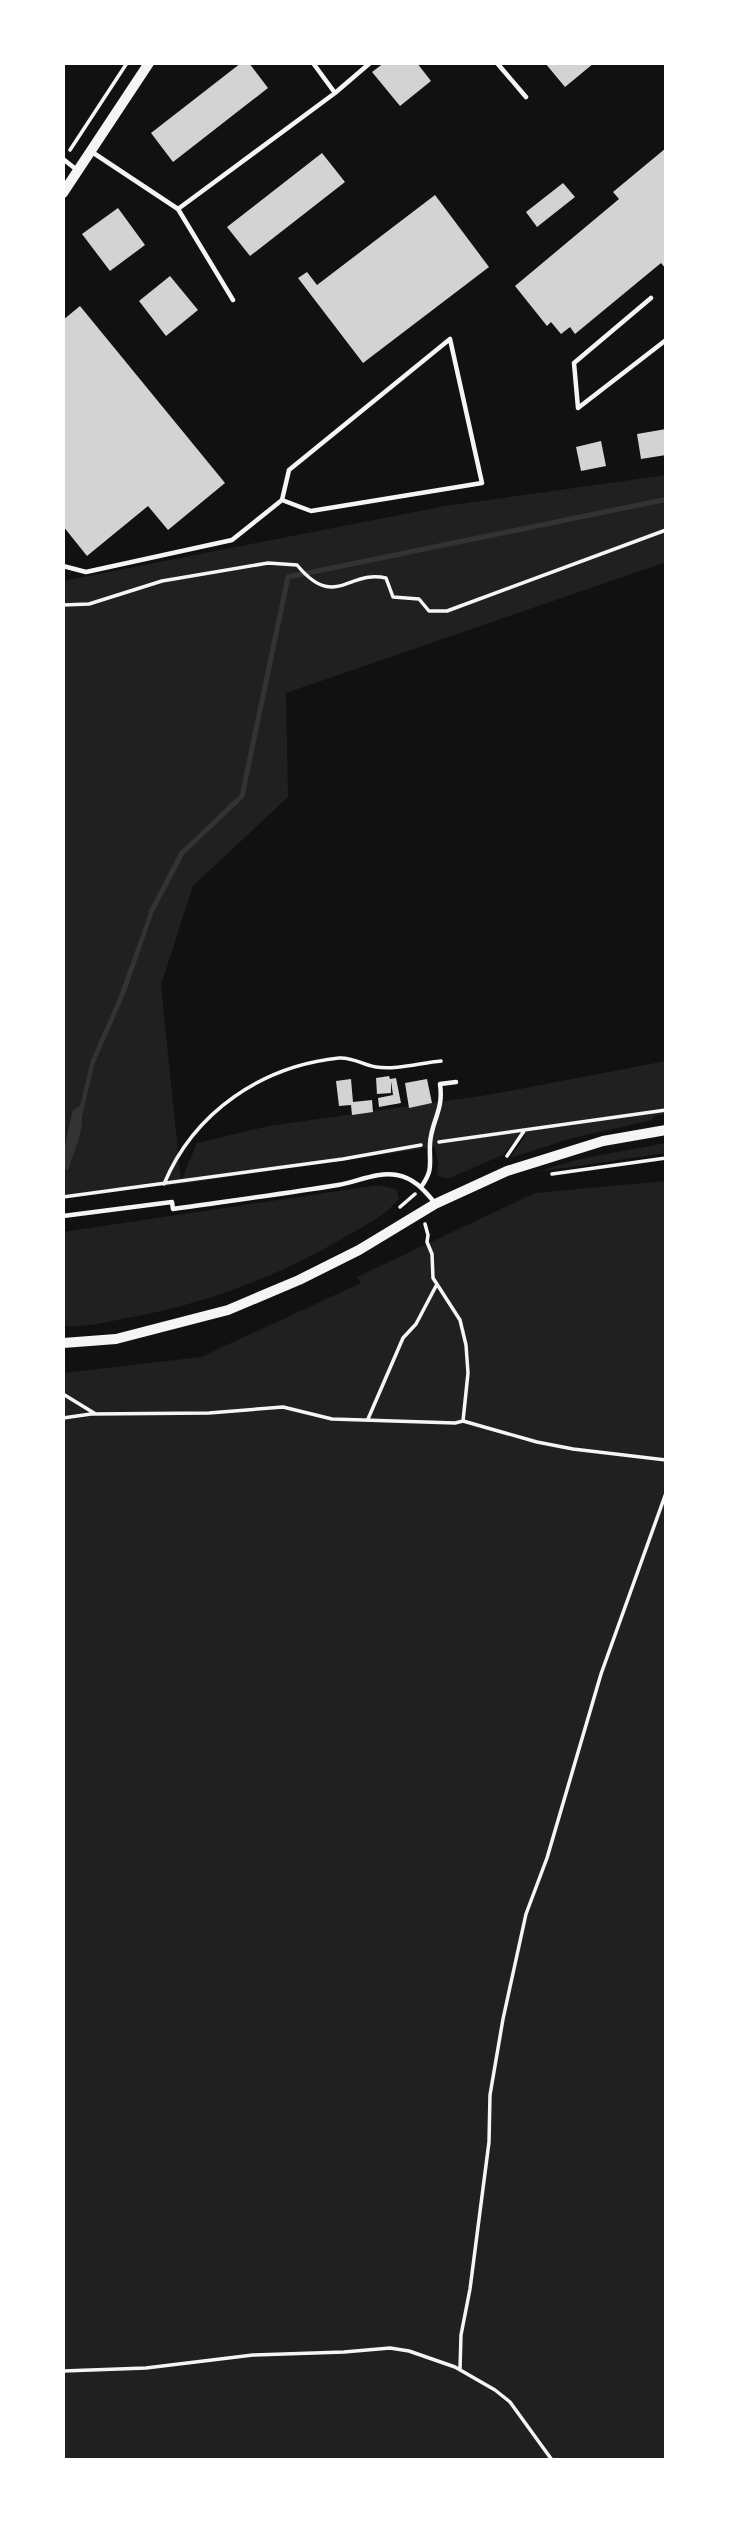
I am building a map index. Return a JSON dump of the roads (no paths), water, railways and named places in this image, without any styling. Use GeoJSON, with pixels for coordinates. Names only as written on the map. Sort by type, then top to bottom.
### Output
{"type":"FeatureCollection","features":[{"type":"Feature","properties":{"kind":"street"},"geometry":{"type":"LineString","coordinates":[[63,193],[149,63]]}},
{"type":"Feature","properties":{"kind":"street"},"geometry":{"type":"LineString","coordinates":[[63,1343],[116,1339],[228,1310],[299,1280],[359,1250],[435,1204],[507,1171],[603,1141],[666,1130]]}},
{"type":"Feature","properties":{"kind":"lane"},"geometry":{"type":"LineString","coordinates":[[313,63],[335,93]]}},
{"type":"Feature","properties":{"kind":"lane"},"geometry":{"type":"LineString","coordinates":[[178,209],[335,93],[370,63]]}},
{"type":"Feature","properties":{"kind":"lane"},"geometry":{"type":"LineString","coordinates":[[497,63],[526,97]]}},
{"type":"Feature","properties":{"kind":"lane"},"geometry":{"type":"LineString","coordinates":[[90,151],[178,209],[233,300]]}},
{"type":"Feature","properties":{"kind":"lane"},"geometry":{"type":"LineString","coordinates":[[63,159],[78,170]]}},
{"type":"Feature","properties":{"kind":"lane"},"geometry":{"type":"LineString","coordinates":[[651,298],[574,363],[579,408],[666,340]]}},
{"type":"Feature","properties":{"kind":"lane"},"geometry":{"type":"LineString","coordinates":[[63,565],[86,572],[232,540],[282,500],[289,471],[450,339],[482,482],[311,510],[282,500]]}},
{"type":"Feature","properties":{"kind":"lane"},"geometry":{"type":"LineString","coordinates":[[421,1187],[430,1172],[430,1144],[443,1100],[440,1084],[456,1082]]}},
{"type":"Feature","properties":{"kind":"lane"},"geometry":{"type":"LineString","coordinates":[[63,1216],[172,1202],[173,1209],[341,1185],[386,1174],[405,1177],[421,1187],[435,1204]]}},
{"type":"Feature","properties":{"kind":"waterway"},"geometry":{"type":"LineString","coordinates":[[151,912],[182,853],[242,796],[288,577],[663,500]]}}]}
